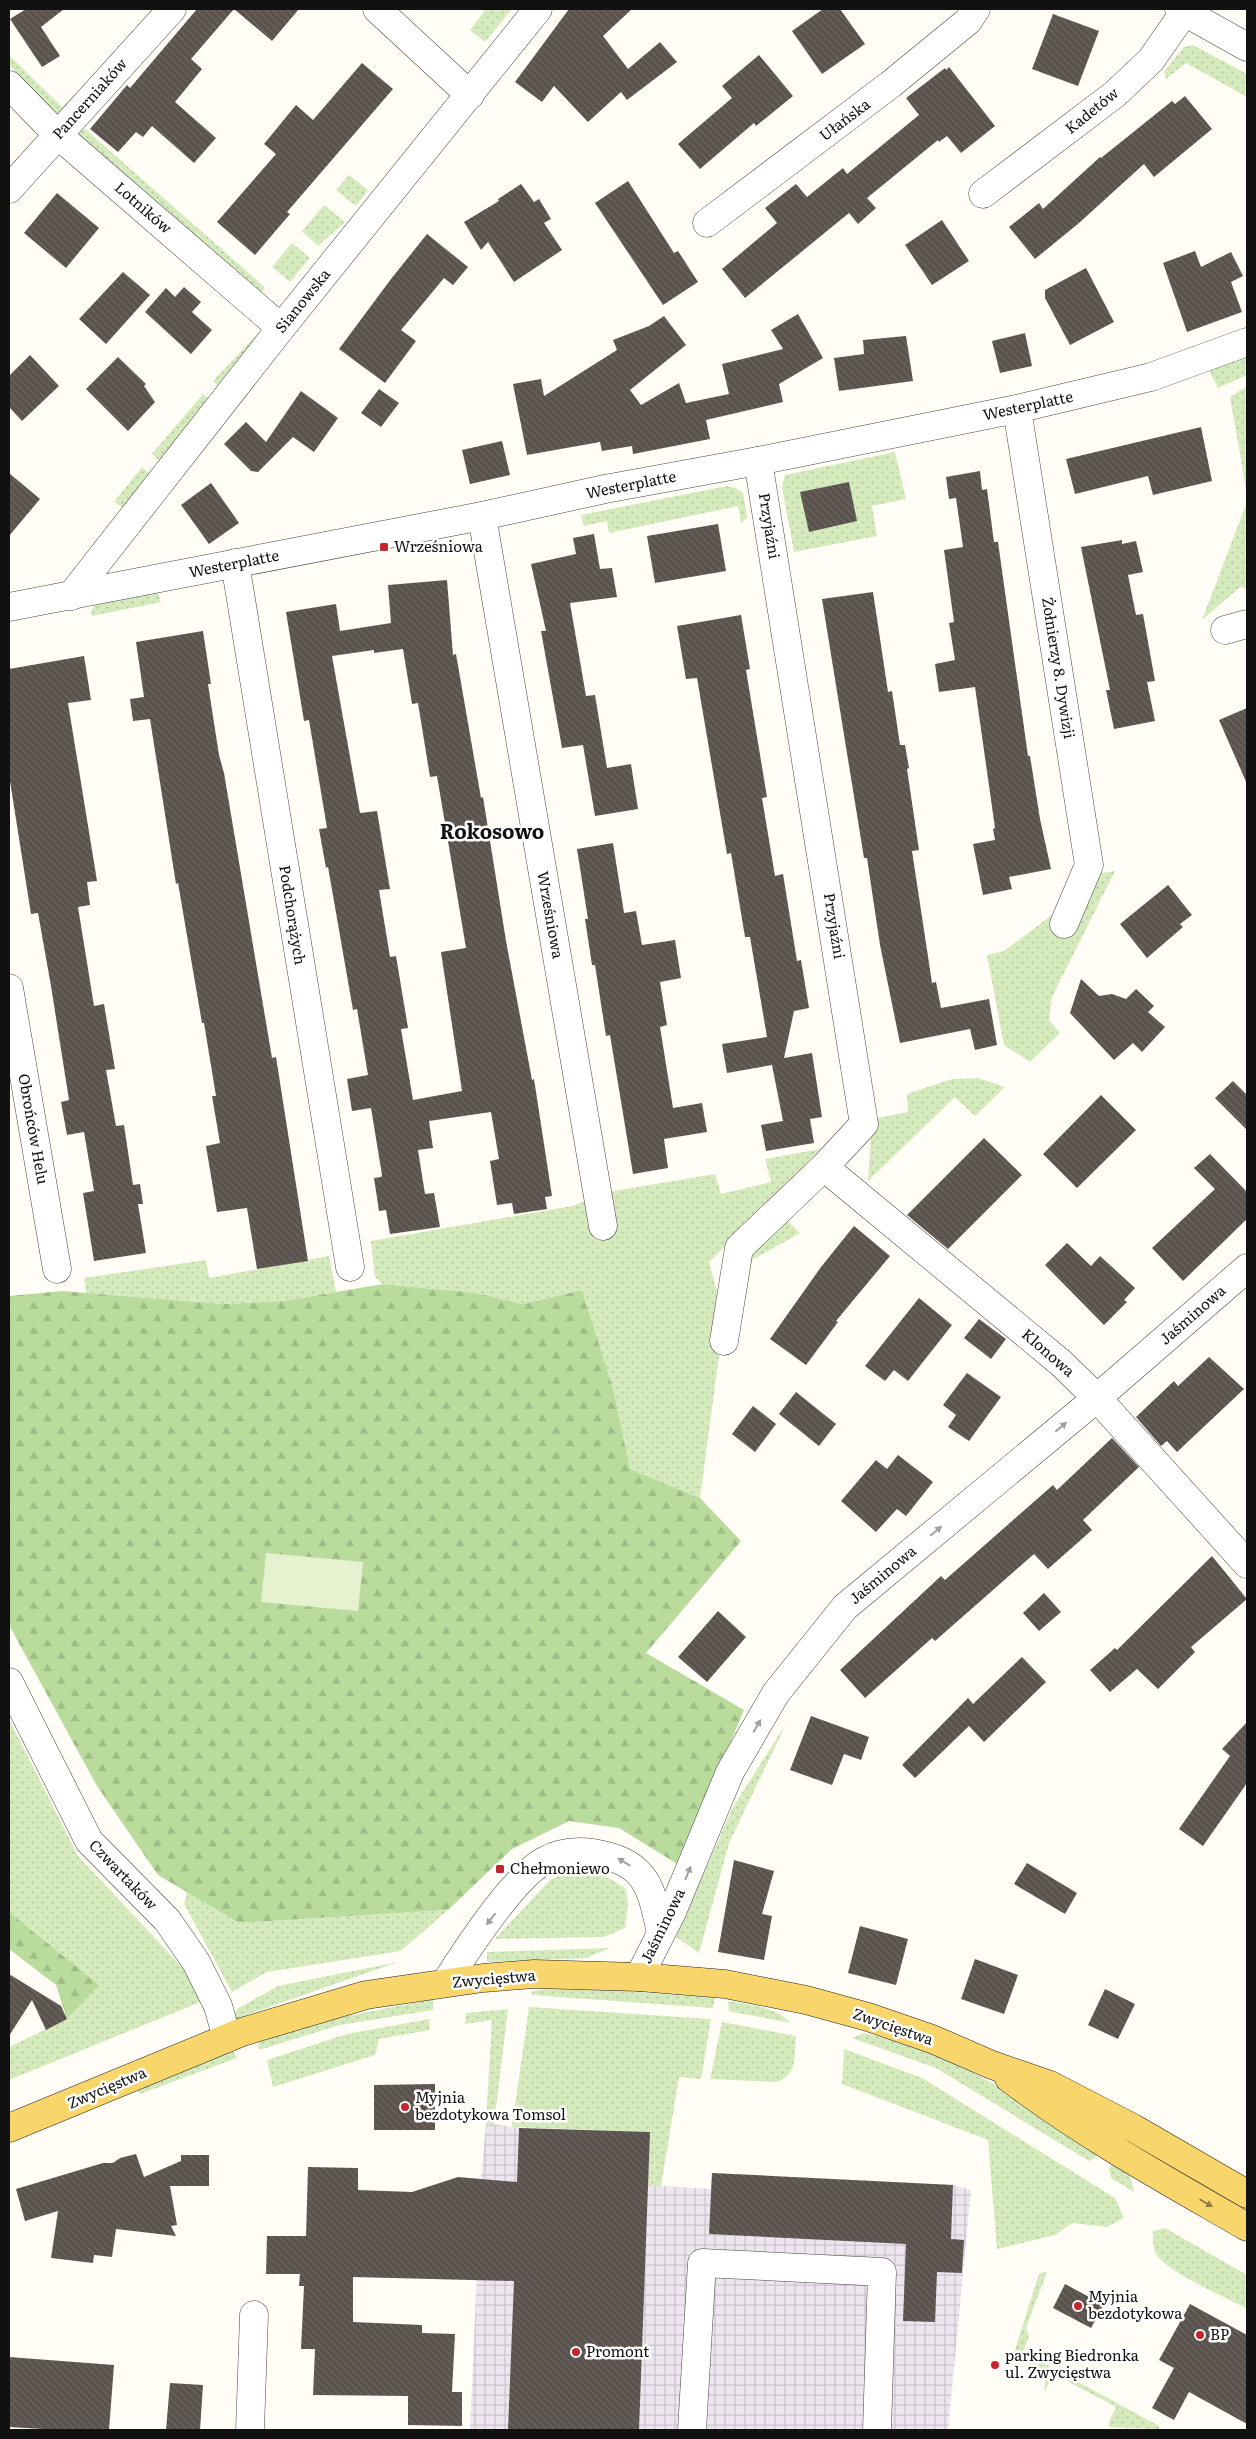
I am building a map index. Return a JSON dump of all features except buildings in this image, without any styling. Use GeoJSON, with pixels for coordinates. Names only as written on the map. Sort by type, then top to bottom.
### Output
{"type":"FeatureCollection","features":[{"type":"Feature","properties":{"kind":"main road","name":"Zwycięstwa"},"geometry":{"type":"LineString","coordinates":[[9,2128],[226,2038],[366,1995],[446,1982],[534,1974],[638,1977],[724,1984],[806,2000],[868,2017],[932,2039],[992,2065],[1050,2085],[1178,2154],[1247,2194]]}},
{"type":"Feature","properties":{"kind":"main road","name":"Zwycięstwa"},"geometry":{"type":"LineString","coordinates":[[992,2065],[1041,2103],[1111,2149],[1247,2227]]}},
{"type":"Feature","properties":{"kind":"street","name":"Pancerniaków"},"geometry":{"type":"LineString","coordinates":[[9,189],[172,9]]}},
{"type":"Feature","properties":{"kind":"street"},"geometry":{"type":"LineString","coordinates":[[377,9],[470,95]]}},
{"type":"Feature","properties":{"kind":"street","name":"Sianowska"},"geometry":{"type":"LineString","coordinates":[[71,596],[282,328],[538,9]]}},
{"type":"Feature","properties":{"kind":"street","name":"Ułańska"},"geometry":{"type":"LineString","coordinates":[[707,224],[891,84],[968,21],[976,9]]}},
{"type":"Feature","properties":{"kind":"street"},"geometry":{"type":"LineString","coordinates":[[1182,10],[1247,47]]}},
{"type":"Feature","properties":{"kind":"street","name":"Kadetów"},"geometry":{"type":"LineString","coordinates":[[983,194],[1115,94],[1151,60],[1182,10]]}},
{"type":"Feature","properties":{"kind":"street","name":"Lotników"},"geometry":{"type":"LineString","coordinates":[[9,85],[58,135],[282,328]]}},
{"type":"Feature","properties":{"kind":"street","name":"Westerplatte"},"geometry":{"type":"LineString","coordinates":[[9,607],[482,516],[605,489],[758,461],[1017,409],[1151,377],[1247,342]]}},
{"type":"Feature","properties":{"kind":"street","name":"Żołnierzy 8. Dywizji"},"geometry":{"type":"LineString","coordinates":[[1017,409],[1089,864],[1064,924]]}},
{"type":"Feature","properties":{"kind":"street","name":"Przyjaźni"},"geometry":{"type":"LineString","coordinates":[[724,1341],[739,1248],[824,1167],[864,1124],[758,461]]}},
{"type":"Feature","properties":{"kind":"street","name":"Wrześniowa"},"geometry":{"type":"LineString","coordinates":[[482,516],[603,1226]]}},
{"type":"Feature","properties":{"kind":"street","name":"Podchorążych"},"geometry":{"type":"LineString","coordinates":[[235,563],[350,1267]]}},
{"type":"Feature","properties":{"kind":"street","name":"Obrońców Helu"},"geometry":{"type":"LineString","coordinates":[[9,988],[58,1269]]}},
{"type":"Feature","properties":{"kind":"street","name":"Klonowa"},"geometry":{"type":"LineString","coordinates":[[824,1167],[1062,1363],[1097,1398],[1247,1564]]}},
{"type":"Feature","properties":{"kind":"street","name":"Jaśminowa"},"geometry":{"type":"LineString","coordinates":[[638,1977],[672,1912],[730,1772],[776,1693],[839,1614],[1097,1398],[1247,1268]]}},
{"type":"Feature","properties":{"kind":"street","name":"Czwartaków"},"geometry":{"type":"LineString","coordinates":[[9,1682],[89,1841],[167,1920],[196,1962],[210,1988],[218,2006],[226,2038]]}},
{"type":"Feature","properties":{"kind":"street"},"geometry":{"type":"LineString","coordinates":[[446,1982],[466,1950],[524,1877],[543,1862],[566,1852],[590,1852],[617,1858],[640,1872],[650,1891],[661,1934]]}},
{"type":"Feature","properties":{"kind":"street"},"geometry":{"type":"LineString","coordinates":[[692,2430],[702,2263],[882,2272],[877,2430]]}},
{"type":"Feature","properties":{"kind":"street"},"geometry":{"type":"LineString","coordinates":[[250,2430],[254,2315]]}},
{"type":"Feature","properties":{"kind":"shaded area"},"geometry":{"type":"Polygon","coordinates":[[[486,2123],[519,2128],[650,2132],[648,2185],[711,2189],[712,2173],[953,2185],[971,2190],[948,2430],[470,2430],[481,2179],[486,2123]]]}},
{"type":"Feature","properties":{"kind":"green space"},"geometry":{"type":"Polygon","coordinates":[[[486,9],[512,9],[485,42],[470,30],[486,9]]]}},
{"type":"Feature","properties":{"kind":"green space"},"geometry":{"type":"Polygon","coordinates":[[[1193,45],[1247,74],[1247,97],[1186,63],[1166,79],[1164,72],[1184,47],[1193,45]]]}},
{"type":"Feature","properties":{"kind":"green space"},"geometry":{"type":"Polygon","coordinates":[[[9,55],[62,107],[69,100],[72,107],[59,118],[9,65],[9,55]]]}},
{"type":"Feature","properties":{"kind":"green space"},"geometry":{"type":"Polygon","coordinates":[[[85,129],[259,282],[265,288],[259,295],[79,139],[79,130],[85,129]]]}},
{"type":"Feature","properties":{"kind":"green space"},"geometry":{"type":"Polygon","coordinates":[[[349,175],[368,190],[356,206],[336,190],[349,175]]]}},
{"type":"Feature","properties":{"kind":"green space"},"geometry":{"type":"Polygon","coordinates":[[[324,205],[345,222],[318,246],[302,231],[324,205]]]}},
{"type":"Feature","properties":{"kind":"green space"},"geometry":{"type":"Polygon","coordinates":[[[292,243],[310,258],[290,282],[272,267],[292,243]]]}},
{"type":"Feature","properties":{"kind":"green space"},"geometry":{"type":"Polygon","coordinates":[[[258,333],[256,344],[220,387],[213,381],[258,333]]]}},
{"type":"Feature","properties":{"kind":"green space"},"geometry":{"type":"Polygon","coordinates":[[[1247,352],[1247,375],[1218,388],[1208,369],[1247,352]]]}},
{"type":"Feature","properties":{"kind":"green space"},"geometry":{"type":"Polygon","coordinates":[[[1247,386],[1247,495],[1230,397],[1247,386]]]}},
{"type":"Feature","properties":{"kind":"green space"},"geometry":{"type":"Polygon","coordinates":[[[203,394],[210,400],[161,462],[152,454],[203,394]]]}},
{"type":"Feature","properties":{"kind":"green space"},"geometry":{"type":"Polygon","coordinates":[[[895,452],[906,499],[872,506],[877,536],[794,552],[782,487],[785,475],[895,452]]]}},
{"type":"Feature","properties":{"kind":"green space"},"geometry":{"type":"Polygon","coordinates":[[[142,467],[150,474],[123,508],[114,502],[142,467]]]}},
{"type":"Feature","properties":{"kind":"green space"},"geometry":{"type":"Polygon","coordinates":[[[727,486],[736,488],[743,493],[747,517],[741,523],[738,506],[609,533],[607,521],[584,526],[581,515],[727,486]]]}},
{"type":"Feature","properties":{"kind":"green space"},"geometry":{"type":"Polygon","coordinates":[[[1247,502],[1247,589],[1240,587],[1202,620],[1247,502]]]}},
{"type":"Feature","properties":{"kind":"green space"},"geometry":{"type":"Polygon","coordinates":[[[158,593],[161,602],[92,616],[91,611],[95,605],[158,593]]]}},
{"type":"Feature","properties":{"kind":"green space"},"geometry":{"type":"Polygon","coordinates":[[[1115,871],[1052,997],[1049,1020],[1060,1033],[1030,1062],[1004,1045],[987,955],[1004,951],[1072,900],[1070,878],[1115,871]]]}},
{"type":"Feature","properties":{"kind":"green space"},"geometry":{"type":"Polygon","coordinates":[[[978,1078],[1005,1087],[975,1116],[955,1097],[868,1181],[872,1119],[908,1112],[907,1094],[952,1079],[978,1078]]]}},
{"type":"Feature","properties":{"kind":"green space"},"geometry":{"type":"Polygon","coordinates":[[[820,1149],[779,1193],[709,1262],[717,1292],[743,1305],[735,1347],[719,1356],[700,1498],[630,1469],[613,1388],[582,1290],[523,1304],[476,1293],[383,1284],[375,1277],[371,1241],[572,1206],[614,1191],[715,1174],[721,1194],[771,1182],[765,1159],[820,1149]]]}},
{"type":"Feature","properties":{"kind":"green space"},"geometry":{"type":"Polygon","coordinates":[[[788,1221],[800,1233],[752,1260],[745,1296],[749,1249],[777,1223],[788,1221]]]}},
{"type":"Feature","properties":{"kind":"green space"},"geometry":{"type":"Polygon","coordinates":[[[329,1256],[336,1292],[284,1301],[223,1304],[86,1293],[84,1278],[206,1260],[209,1278],[329,1256]]]}},
{"type":"Feature","properties":{"kind":"green space"},"geometry":{"type":"Polygon","coordinates":[[[383,1284],[476,1293],[523,1304],[582,1290],[613,1388],[630,1469],[700,1498],[741,1541],[646,1653],[744,1710],[679,1865],[619,1828],[569,1821],[512,1849],[448,1910],[239,1923],[158,1875],[97,1786],[9,1625],[9,1296],[62,1291],[223,1304],[284,1301],[383,1284]]]}},
{"type":"Feature","properties":{"kind":"green space"},"geometry":{"type":"Polygon","coordinates":[[[266,1553],[363,1562],[358,1611],[261,1602],[266,1553]]]}},
{"type":"Feature","properties":{"kind":"green space"},"geometry":{"type":"Polygon","coordinates":[[[9,1719],[78,1856],[184,1969],[203,2001],[9,2080],[9,2047],[67,2019],[98,1985],[9,1912],[9,1719]]]}},
{"type":"Feature","properties":{"kind":"green space"},"geometry":{"type":"Polygon","coordinates":[[[786,1724],[729,1843],[699,1953],[676,1937],[733,1807],[786,1724]]]}},
{"type":"Feature","properties":{"kind":"green space"},"geometry":{"type":"Polygon","coordinates":[[[575,1869],[602,1876],[626,1889],[628,1904],[625,1928],[604,1937],[495,1939],[550,1880],[575,1869]]]}},
{"type":"Feature","properties":{"kind":"green space"},"geometry":{"type":"Polygon","coordinates":[[[187,1892],[239,1923],[448,1910],[401,1951],[267,1972],[232,1992],[184,1904],[187,1892]]]}},
{"type":"Feature","properties":{"kind":"green space"},"geometry":{"type":"Polygon","coordinates":[[[9,1912],[99,1985],[67,2019],[56,1985],[9,1949],[9,1912]]]}},
{"type":"Feature","properties":{"kind":"green space"},"geometry":{"type":"Polygon","coordinates":[[[610,1948],[586,1958],[487,1962],[487,1952],[610,1948]]]}},
{"type":"Feature","properties":{"kind":"green space"},"geometry":{"type":"Polygon","coordinates":[[[398,1962],[232,2020],[237,2009],[278,1986],[398,1962]]]}},
{"type":"Feature","properties":{"kind":"green space"},"geometry":{"type":"Polygon","coordinates":[[[544,1989],[612,1990],[715,1998],[713,2008],[531,1995],[533,1991],[544,1989]]]}},
{"type":"Feature","properties":{"kind":"green space"},"geometry":{"type":"Polygon","coordinates":[[[433,1999],[433,2010],[340,2025],[259,2050],[258,2042],[332,2019],[433,1999]]]}},
{"type":"Feature","properties":{"kind":"green space"},"geometry":{"type":"Polygon","coordinates":[[[728,2001],[754,2005],[770,2010],[791,2023],[729,2011],[728,2001]]]}},
{"type":"Feature","properties":{"kind":"green space"},"geometry":{"type":"Polygon","coordinates":[[[529,2007],[711,2019],[701,2079],[679,2077],[661,2186],[648,2185],[649,2132],[512,2127],[529,2007]]]}},
{"type":"Feature","properties":{"kind":"green space"},"geometry":{"type":"Polygon","coordinates":[[[508,2009],[494,2124],[486,2123],[492,2020],[465,2024],[466,2013],[508,2009]]]}},
{"type":"Feature","properties":{"kind":"green space"},"geometry":{"type":"Polygon","coordinates":[[[429,2019],[430,2030],[379,2039],[375,2055],[273,2087],[267,2060],[347,2034],[429,2019]]]}},
{"type":"Feature","properties":{"kind":"green space"},"geometry":{"type":"Polygon","coordinates":[[[722,2022],[796,2036],[794,2064],[789,2074],[777,2082],[710,2079],[722,2022]]]}},
{"type":"Feature","properties":{"kind":"green space"},"geometry":{"type":"Polygon","coordinates":[[[864,2033],[896,2041],[958,2065],[1016,2097],[1100,2150],[1095,2158],[1089,2161],[936,2068],[852,2038],[864,2033]]]}},
{"type":"Feature","properties":{"kind":"green space"},"geometry":{"type":"Polygon","coordinates":[[[844,2049],[922,2078],[1115,2198],[1124,2218],[1107,2227],[1072,2223],[1055,2235],[997,2249],[988,2140],[842,2084],[844,2049]]]}},
{"type":"Feature","properties":{"kind":"green space"},"geometry":{"type":"Polygon","coordinates":[[[232,2050],[237,2058],[140,2094],[137,2091],[232,2050]]]}},
{"type":"Feature","properties":{"kind":"green space"},"geometry":{"type":"Polygon","coordinates":[[[1114,2159],[1130,2174],[1134,2192],[1111,2178],[1109,2169],[1114,2159]]]}},
{"type":"Feature","properties":{"kind":"green space"},"geometry":{"type":"Polygon","coordinates":[[[1165,2228],[1247,2275],[1247,2309],[1185,2277],[1162,2261],[1154,2249],[1153,2231],[1165,2228]]]}},
{"type":"Feature","properties":{"kind":"green space"},"geometry":{"type":"Polygon","coordinates":[[[1047,2272],[1026,2328],[1029,2336],[1023,2352],[1159,2426],[1159,2429],[1109,2427],[1109,2422],[1116,2407],[1054,2374],[1044,2392],[1046,2373],[1013,2356],[1039,2274],[1047,2272]]]}},
{"type":"Feature","properties":{"kind":"place","name":"Wrześniowa"},"geometry":{"type":"Point","coordinates":[384,547]}},
{"type":"Feature","properties":{"kind":"place","name":"Chełmoniewo"},"geometry":{"type":"Point","coordinates":[500,1869]}},
{"type":"Feature","properties":{"kind":"place","name":"Myjnia bezdotykowa Tomsol"},"geometry":{"type":"Point","coordinates":[405,2107]}},
{"type":"Feature","properties":{"kind":"place","name":"Myjnia bezdotykowa"},"geometry":{"type":"Point","coordinates":[1078,2306]}},
{"type":"Feature","properties":{"kind":"place","name":"BP"},"geometry":{"type":"Point","coordinates":[1200,2335]}},
{"type":"Feature","properties":{"kind":"place","name":"Promont"},"geometry":{"type":"Point","coordinates":[576,2352]}},
{"type":"Feature","properties":{"kind":"place","name":"parking Biedronka ul. Zwycięstwa"},"geometry":{"type":"Point","coordinates":[995,2365]}},
{"type":"Feature","properties":{"kind":"district","name":"Rokosowo"},"geometry":{"type":"Point","coordinates":[492,832]}}]}
